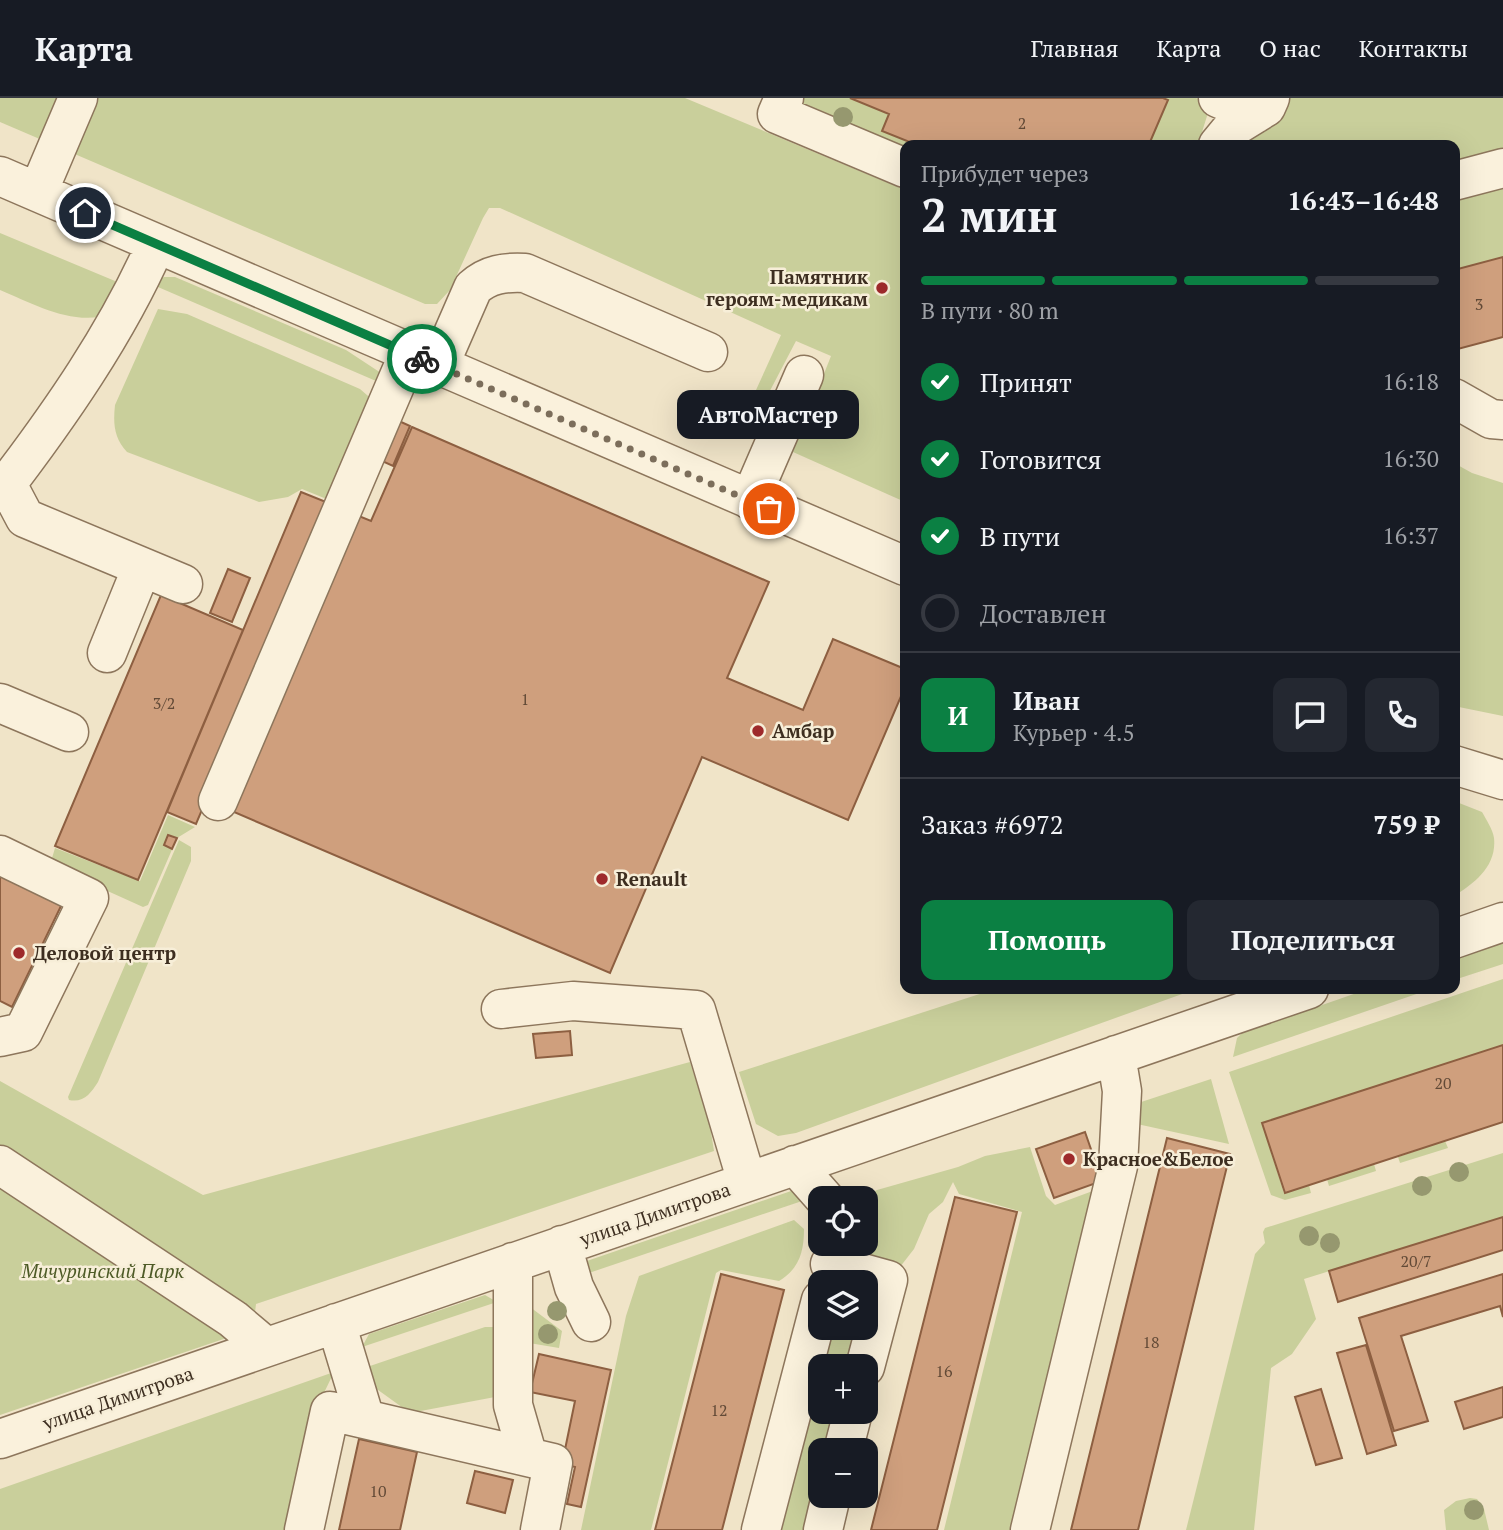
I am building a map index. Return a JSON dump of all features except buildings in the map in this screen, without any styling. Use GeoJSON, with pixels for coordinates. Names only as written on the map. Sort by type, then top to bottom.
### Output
{"type":"FeatureCollection","features":[{"type":"Feature","properties":{"kind":"street"},"geometry":{"type":"LineString","coordinates":[[38,192],[78,98]]}},
{"type":"Feature","properties":{"kind":"street"},"geometry":{"type":"LineString","coordinates":[[784,98],[777,114],[900,166]]}},
{"type":"Feature","properties":{"kind":"street"},"geometry":{"type":"LineString","coordinates":[[1218,98],[1263,106]]}},
{"type":"Feature","properties":{"kind":"street"},"geometry":{"type":"LineString","coordinates":[[1222,140],[1232,128],[1263,106]]}},
{"type":"Feature","properties":{"kind":"street"},"geometry":{"type":"LineString","coordinates":[[1460,179],[1503,168]]}},
{"type":"Feature","properties":{"kind":"street"},"geometry":{"type":"LineString","coordinates":[[0,176],[900,564]]}},
{"type":"Feature","properties":{"kind":"street"},"geometry":{"type":"LineString","coordinates":[[156,244],[139,284],[85,372],[4,488],[25,518],[183,584]]}},
{"type":"Feature","properties":{"kind":"street"},"geometry":{"type":"LineString","coordinates":[[218,801],[424,360],[473,288],[481,281],[507,272],[525,273],[708,352]]}},
{"type":"Feature","properties":{"kind":"street"},"geometry":{"type":"LineString","coordinates":[[750,500],[804,375]]}},
{"type":"Feature","properties":{"kind":"street"},"geometry":{"type":"LineString","coordinates":[[1460,401],[1491,419],[1503,420]]}},
{"type":"Feature","properties":{"kind":"street"},"geometry":{"type":"LineString","coordinates":[[107,653],[142,567]]}},
{"type":"Feature","properties":{"kind":"street"},"geometry":{"type":"LineString","coordinates":[[0,703],[69,733]]}},
{"type":"Feature","properties":{"kind":"street"},"geometry":{"type":"LineString","coordinates":[[1460,767],[1503,780]]}},
{"type":"Feature","properties":{"kind":"street"},"geometry":{"type":"LineString","coordinates":[[0,855],[89,898],[23,1032],[0,1037]]}},
{"type":"Feature","properties":{"kind":"street"},"geometry":{"type":"LineString","coordinates":[[1460,937],[1503,922]]}},
{"type":"Feature","properties":{"kind":"street","name":"улица Димитрова"},"geometry":{"type":"LineString","coordinates":[[0,1439],[1294,994]]}},
{"type":"Feature","properties":{"kind":"street"},"geometry":{"type":"LineString","coordinates":[[501,1009],[573,1001],[696,1010],[747,1182]]}},
{"type":"Feature","properties":{"kind":"street"},"geometry":{"type":"LineString","coordinates":[[1030,1530],[1118,1166],[1122,1091],[1116,1055]]}},
{"type":"Feature","properties":{"kind":"street"},"geometry":{"type":"LineString","coordinates":[[0,1165],[233,1319],[267,1347]]}},
{"type":"Feature","properties":{"kind":"street"},"geometry":{"type":"LineString","coordinates":[[796,1165],[814,1186]]}},
{"type":"Feature","properties":{"kind":"street"},"geometry":{"type":"LineString","coordinates":[[562,1245],[574,1287],[591,1322]]}},
{"type":"Feature","properties":{"kind":"street"},"geometry":{"type":"LineString","coordinates":[[513,1262],[513,1405],[528,1457]]}},
{"type":"Feature","properties":{"kind":"street"},"geometry":{"type":"LineString","coordinates":[[878,1279],[888,1280],[878,1318]]}},
{"type":"Feature","properties":{"kind":"street"},"geometry":{"type":"LineString","coordinates":[[336,1323],[365,1419]]}},
{"type":"Feature","properties":{"kind":"street"},"geometry":{"type":"LineString","coordinates":[[761,1530],[811,1340]]}},
{"type":"Feature","properties":{"kind":"street"},"geometry":{"type":"LineString","coordinates":[[304,1530],[330,1411],[554,1462],[540,1530]]}},
{"type":"Feature","properties":{"kind":"street"},"geometry":{"type":"LineString","coordinates":[[822,1530],[828,1508]]}},
{"type":"Feature","properties":{"kind":"green space"},"geometry":{"type":"Polygon","coordinates":[[[0,98],[685,98],[900,188],[900,500],[793,452],[831,356],[796,341],[751,427],[741,423],[781,335],[500,208],[489,208],[450,290],[437,304],[425,304],[0,122],[0,98]]]}},
{"type":"Feature","properties":{"kind":"green space"},"geometry":{"type":"Polygon","coordinates":[[[791,98],[850,98],[889,114],[883,131],[905,140],[900,140],[900,158],[791,98]]]}},
{"type":"Feature","properties":{"kind":"green space"},"geometry":{"type":"Polygon","coordinates":[[[1163,98],[1196,98],[1203,101],[1207,116],[1200,140],[1151,140],[1163,98]]]}},
{"type":"Feature","properties":{"kind":"green space"},"geometry":{"type":"Polygon","coordinates":[[[1280,98],[1503,98],[1503,162],[1460,173],[1460,140],[1251,140],[1270,120],[1280,98]]]}},
{"type":"Feature","properties":{"kind":"green space"},"geometry":{"type":"Polygon","coordinates":[[[1503,176],[1503,257],[1460,268],[1460,188],[1503,176]]]}},
{"type":"Feature","properties":{"kind":"green space"},"geometry":{"type":"Polygon","coordinates":[[[0,233],[115,281],[116,294],[99,317],[86,318],[48,310],[0,290],[0,233]]]}},
{"type":"Feature","properties":{"kind":"green space"},"geometry":{"type":"Polygon","coordinates":[[[164,277],[175,277],[346,350],[381,373],[383,384],[151,284],[164,277]]]}},
{"type":"Feature","properties":{"kind":"green space"},"geometry":{"type":"Polygon","coordinates":[[[158,309],[187,314],[360,389],[375,402],[329,500],[302,489],[288,497],[259,502],[127,452],[115,430],[115,405],[158,309]]]}},
{"type":"Feature","properties":{"kind":"green space"},"geometry":{"type":"Polygon","coordinates":[[[1460,466],[1503,483],[1503,716],[1460,707],[1460,466]]]}},
{"type":"Feature","properties":{"kind":"green space"},"geometry":{"type":"Polygon","coordinates":[[[1460,803],[1482,812],[1494,838],[1492,857],[1488,865],[1460,892],[1460,803]]]}},
{"type":"Feature","properties":{"kind":"green space"},"geometry":{"type":"Polygon","coordinates":[[[168,815],[195,827],[177,838],[148,905],[143,907],[50,865],[55,848],[140,881],[168,815]]]}},
{"type":"Feature","properties":{"kind":"green space"},"geometry":{"type":"Polygon","coordinates":[[[179,840],[191,847],[191,861],[98,1082],[83,1099],[69,1100],[68,1097],[179,840]]]}},
{"type":"Feature","properties":{"kind":"green space"},"geometry":{"type":"Polygon","coordinates":[[[1503,943],[1503,964],[1460,978],[1460,957],[1503,943]]]}},
{"type":"Feature","properties":{"kind":"green space"},"geometry":{"type":"Polygon","coordinates":[[[1503,979],[1503,1045],[1262,1123],[1284,1193],[1309,1185],[1311,1193],[1285,1200],[1271,1195],[1229,1072],[1503,979]]]}},
{"type":"Feature","properties":{"kind":"green space"},"geometry":{"type":"Polygon","coordinates":[[[980,994],[1182,994],[796,1133],[778,1136],[756,1124],[739,1072],[980,994]]]}},
{"type":"Feature","properties":{"kind":"green space"},"geometry":{"type":"Polygon","coordinates":[[[1354,994],[1416,994],[1233,1057],[1237,1038],[1242,1033],[1354,994]]]}},
{"type":"Feature","properties":{"kind":"green space","name":"Мичуринский Парк"},"geometry":{"type":"Polygon","coordinates":[[[690,1062],[710,1126],[714,1151],[256,1304],[253,1329],[0,1415],[0,1081],[203,1195],[690,1062]]]}},
{"type":"Feature","properties":{"kind":"green space"},"geometry":{"type":"Polygon","coordinates":[[[1211,1079],[1229,1144],[1137,1124],[1129,1106],[1211,1079]]]}},
{"type":"Feature","properties":{"kind":"green space"},"geometry":{"type":"Polygon","coordinates":[[[1445,1141],[1448,1148],[1400,1163],[1398,1157],[1445,1141]]]}},
{"type":"Feature","properties":{"kind":"green space"},"geometry":{"type":"Polygon","coordinates":[[[1030,1147],[1046,1196],[1055,1205],[1098,1189],[1022,1530],[944,1530],[1022,1212],[959,1194],[953,1182],[943,1202],[929,1214],[914,1249],[900,1267],[851,1260],[849,1256],[878,1256],[878,1190],[958,1167],[985,1156],[1030,1147]]]}},
{"type":"Feature","properties":{"kind":"green space"},"geometry":{"type":"Polygon","coordinates":[[[1503,1153],[1503,1217],[1304,1279],[1316,1319],[1292,1354],[1271,1368],[1254,1530],[1186,1530],[1255,1254],[1265,1243],[1265,1228],[1503,1153]]]}},
{"type":"Feature","properties":{"kind":"green space"},"geometry":{"type":"Polygon","coordinates":[[[1374,1164],[1376,1171],[1329,1186],[1327,1179],[1374,1164]]]}},
{"type":"Feature","properties":{"kind":"green space"},"geometry":{"type":"Polygon","coordinates":[[[797,1189],[808,1199],[580,1276],[581,1263],[797,1189]]]}},
{"type":"Feature","properties":{"kind":"green space"},"geometry":{"type":"Polygon","coordinates":[[[794,1220],[804,1229],[803,1245],[796,1265],[779,1281],[721,1270],[716,1273],[651,1530],[581,1530],[626,1316],[639,1276],[794,1220]]]}},
{"type":"Feature","properties":{"kind":"green space"},"geometry":{"type":"Polygon","coordinates":[[[485,1295],[497,1302],[362,1347],[369,1334],[485,1295]]]}},
{"type":"Feature","properties":{"kind":"green space"},"geometry":{"type":"Polygon","coordinates":[[[530,1307],[562,1331],[559,1348],[523,1342],[530,1307]]]}},
{"type":"Feature","properties":{"kind":"green space"},"geometry":{"type":"Polygon","coordinates":[[[485,1327],[494,1327],[495,1397],[410,1413],[367,1382],[367,1367],[485,1327]]]}},
{"type":"Feature","properties":{"kind":"green space"},"geometry":{"type":"Polygon","coordinates":[[[821,1340],[860,1340],[856,1354],[817,1354],[821,1340]]]}},
{"type":"Feature","properties":{"kind":"green space"},"geometry":{"type":"Polygon","coordinates":[[[334,1372],[311,1420],[287,1530],[0,1530],[0,1489],[334,1372]]]}},
{"type":"Feature","properties":{"kind":"green space"},"geometry":{"type":"Polygon","coordinates":[[[808,1389],[808,1424],[838,1424],[834,1438],[808,1438],[808,1508],[817,1508],[811,1530],[771,1530],[808,1389]]]}},
{"type":"Feature","properties":{"kind":"green space"},"geometry":{"type":"Polygon","coordinates":[[[1477,1499],[1484,1509],[1489,1530],[1446,1530],[1444,1510],[1456,1501],[1477,1499]]]}},
{"type":"Feature","properties":{"kind":"way so far"},"geometry":{"type":"LineString","coordinates":[[422,359],[769,509]]}},
{"type":"Feature","properties":{"kind":"place","name":"Памятник героям-медикам"},"geometry":{"type":"Point","coordinates":[882,288]}},
{"type":"Feature","properties":{"kind":"place","name":"АвтоМастер"},"geometry":{"type":"Point","coordinates":[769,509]}},
{"type":"Feature","properties":{"kind":"place","name":"Амбар"},"geometry":{"type":"Point","coordinates":[758,731]}},
{"type":"Feature","properties":{"kind":"place","name":"Renault"},"geometry":{"type":"Point","coordinates":[602,879]}},
{"type":"Feature","properties":{"kind":"place","name":"Деловой центр"},"geometry":{"type":"Point","coordinates":[19,953]}},
{"type":"Feature","properties":{"kind":"place","name":"Красное&Белое"},"geometry":{"type":"Point","coordinates":[1069,1159]}},
{"type":"Feature","properties":{"kind":"route"},"geometry":{"type":"LineString","coordinates":[[85,213],[422,359]]}}]}
